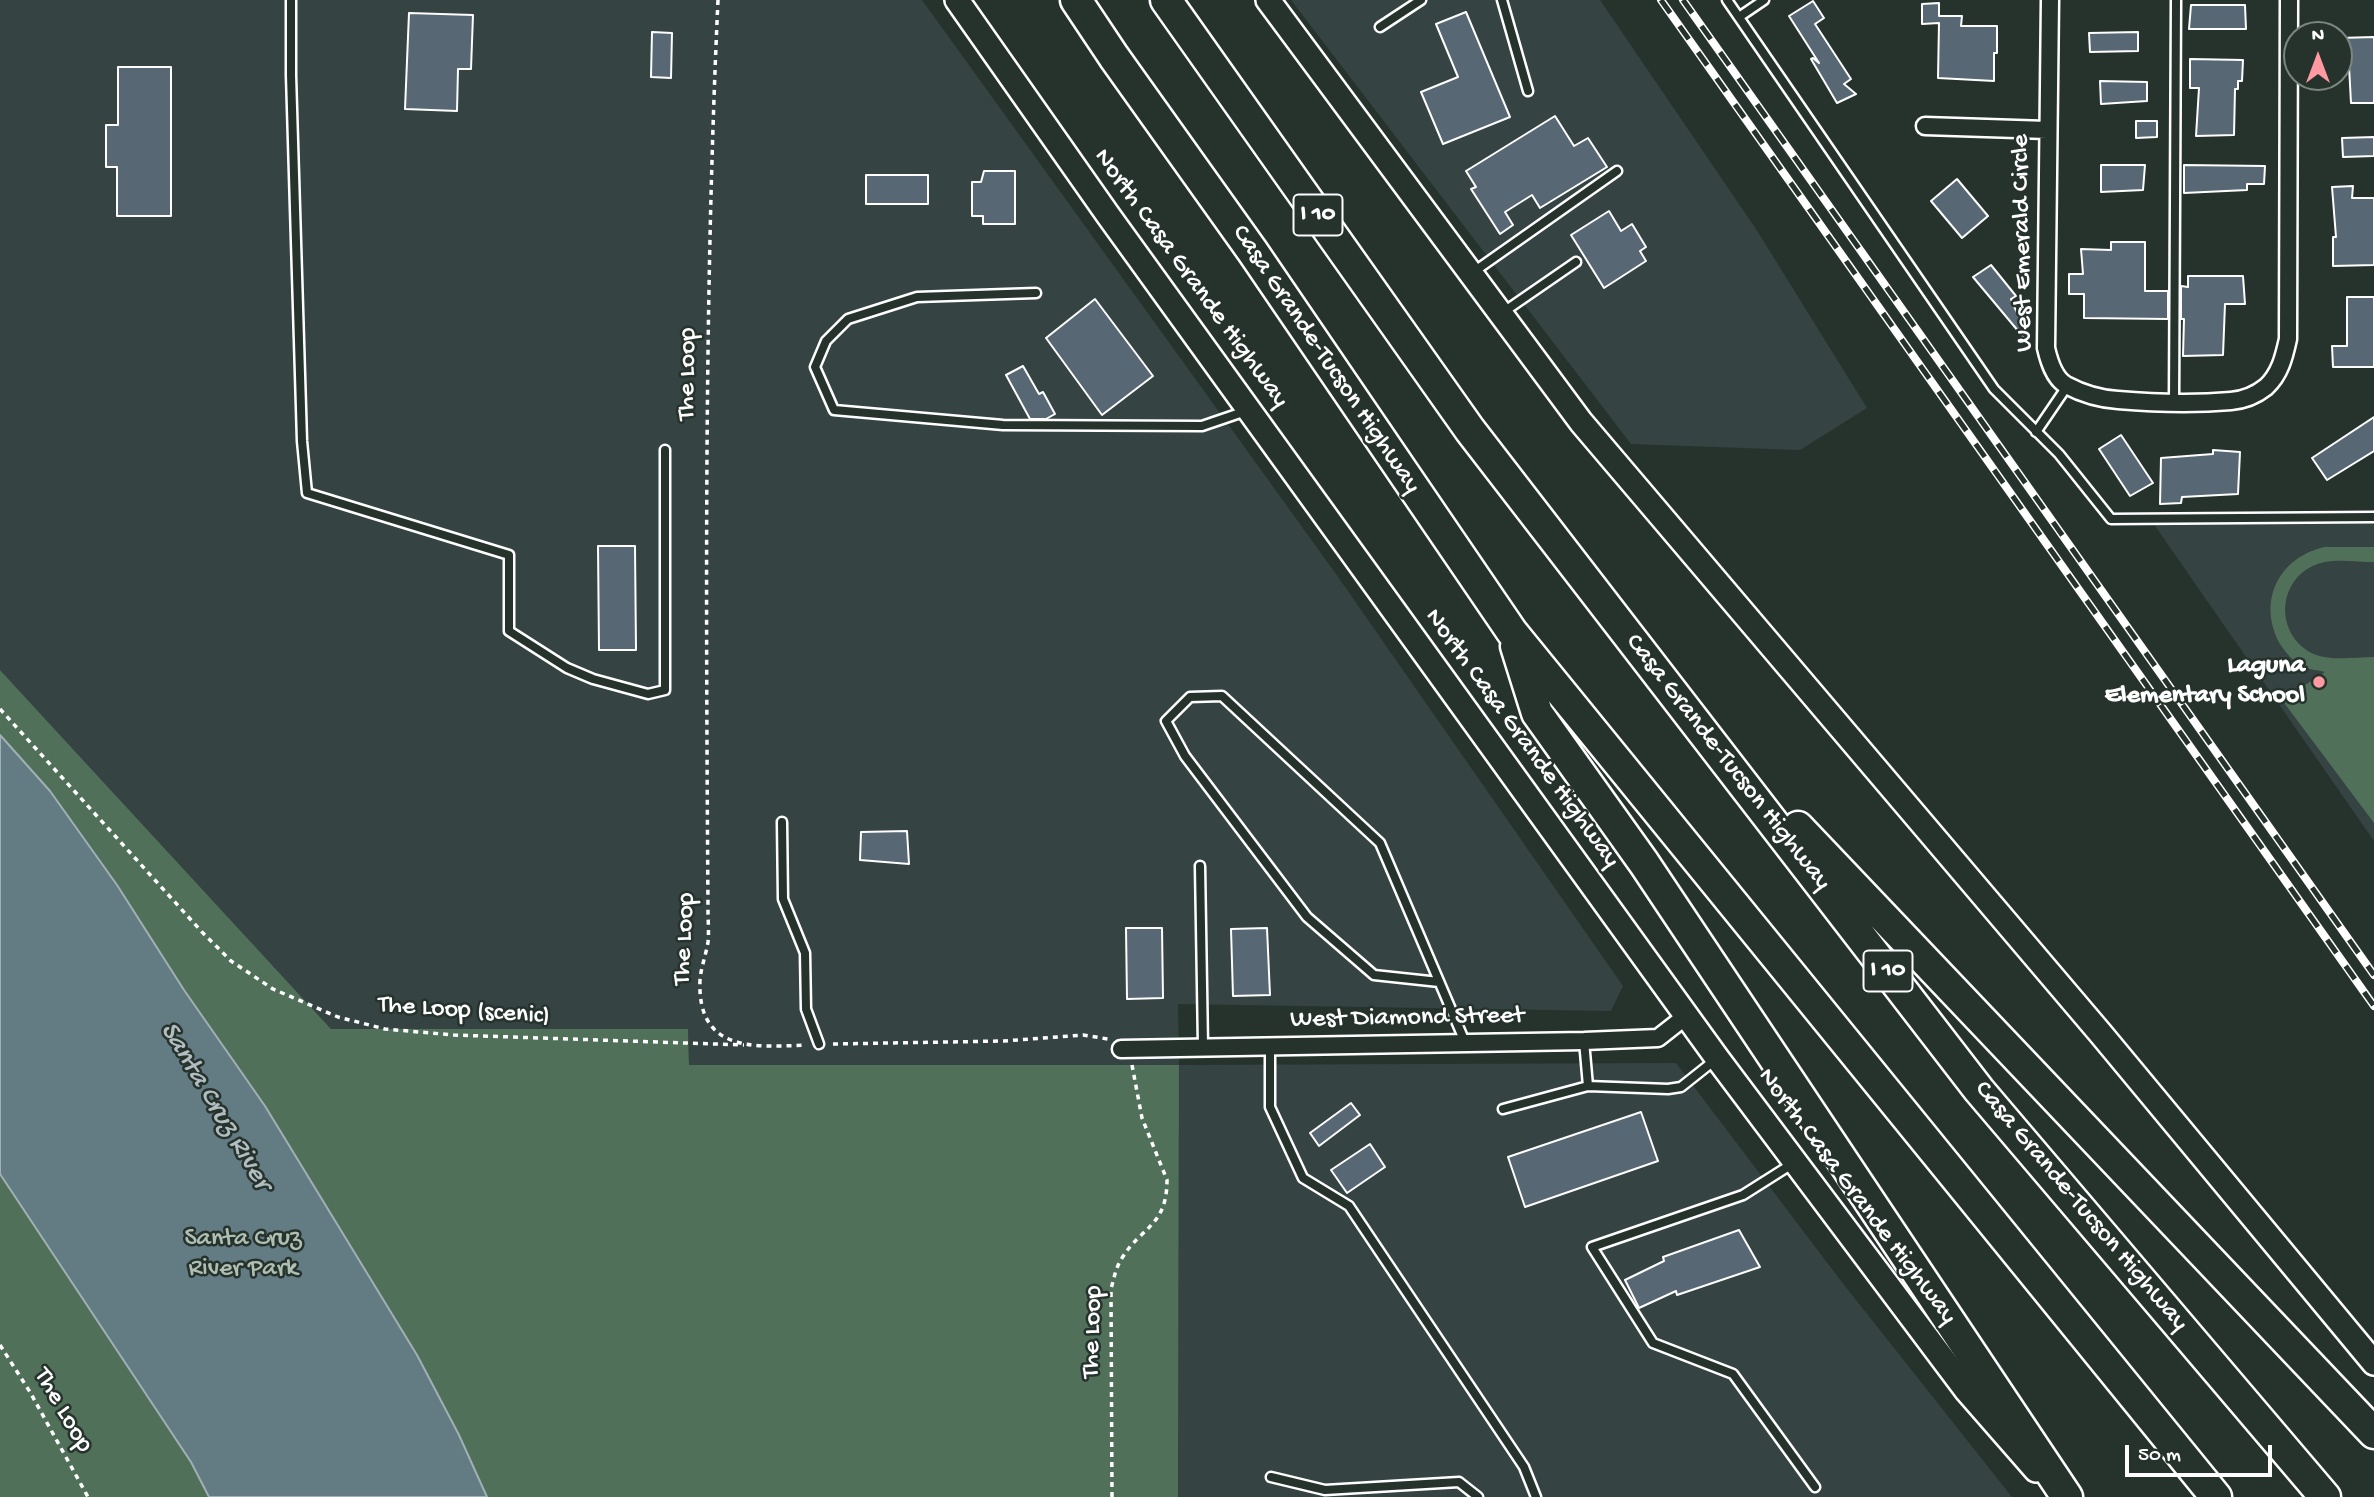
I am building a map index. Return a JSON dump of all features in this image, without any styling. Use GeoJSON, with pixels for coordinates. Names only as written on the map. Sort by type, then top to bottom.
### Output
{"type":"FeatureCollection","features":[{"type":"Feature","properties":{"kind":"highway","name":"Casa Grande-Tucson Highway"},"geometry":{"type":"LineString","coordinates":[[1076,0],[1253,252],[1512,632],[2216,1497]]}},
{"type":"Feature","properties":{"kind":"highway","name":"Casa Grande-Tucson Highway"},"geometry":{"type":"LineString","coordinates":[[1166,0],[1470,430],[1979,1090],[2325,1497]]}},
{"type":"Feature","properties":{"kind":"highway"},"geometry":{"type":"LineString","coordinates":[[1512,632],[1537,713],[1644,863],[1794,1092],[2067,1497]]}},
{"type":"Feature","properties":{"kind":"highway"},"geometry":{"type":"LineString","coordinates":[[1716,749],[1752,778],[2374,1433]]}},
{"type":"Feature","properties":{"kind":"main road","name":"North Casa Grande Highway"},"geometry":{"type":"LineString","coordinates":[[957,0],[1686,1016],[1967,1391],[2059,1497]]}},
{"type":"Feature","properties":{"kind":"main road"},"geometry":{"type":"LineString","coordinates":[[1268,0],[1581,422],[2101,1034],[2374,1363]]}},
{"type":"Feature","properties":{"kind":"street","name":"West Emerald Circle"},"geometry":{"type":"LineString","coordinates":[[2050,0],[2046,348],[2054,370],[2068,385]]}},
{"type":"Feature","properties":{"kind":"street"},"geometry":{"type":"LineString","coordinates":[[2068,385],[2090,395],[2116,400],[2232,401],[2248,397],[2264,388],[2283,362],[2288,339],[2289,0]]}},
{"type":"Feature","properties":{"kind":"street"},"geometry":{"type":"LineString","coordinates":[[1925,126],[2047,130]]}},
{"type":"Feature","properties":{"kind":"street","name":"West Diamond Street"},"geometry":{"type":"LineString","coordinates":[[1121,1049],[1658,1038],[1686,1016]]}},
{"type":"Feature","properties":{"kind":"lane"},"geometry":{"type":"LineString","coordinates":[[291,0],[302,441],[307,493],[509,555],[509,631],[567,668],[593,679],[648,694],[665,690],[665,450]]}},
{"type":"Feature","properties":{"kind":"lane"},"geometry":{"type":"LineString","coordinates":[[1380,27],[1420,0]]}},
{"type":"Feature","properties":{"kind":"lane"},"geometry":{"type":"LineString","coordinates":[[1502,0],[1528,91]]}},
{"type":"Feature","properties":{"kind":"lane"},"geometry":{"type":"LineString","coordinates":[[1727,0],[1994,389],[2059,454],[2111,519],[2374,517]]}},
{"type":"Feature","properties":{"kind":"lane"},"geometry":{"type":"LineString","coordinates":[[1739,16],[1763,0]]}},
{"type":"Feature","properties":{"kind":"lane"},"geometry":{"type":"LineString","coordinates":[[2174,401],[2176,0]]}},
{"type":"Feature","properties":{"kind":"lane"},"geometry":{"type":"LineString","coordinates":[[1470,275],[1617,171]]}},
{"type":"Feature","properties":{"kind":"lane"},"geometry":{"type":"LineString","coordinates":[[1500,314],[1576,262]]}},
{"type":"Feature","properties":{"kind":"lane"},"geometry":{"type":"LineString","coordinates":[[1036,293],[917,297],[848,319],[826,341],[814,367],[834,410],[1003,425],[1202,426],[1249,410]]}},
{"type":"Feature","properties":{"kind":"lane"},"geometry":{"type":"LineString","coordinates":[[2036,432],[2068,385]]}},
{"type":"Feature","properties":{"kind":"lane"},"geometry":{"type":"LineString","coordinates":[[1440,982],[1374,975],[1307,916],[1185,756],[1166,721],[1190,697],[1222,696],[1380,843],[1440,982],[1465,1042]]}},
{"type":"Feature","properties":{"kind":"lane"},"geometry":{"type":"LineString","coordinates":[[782,822],[783,898],[805,953],[806,1009],[819,1044]]}},
{"type":"Feature","properties":{"kind":"lane"},"geometry":{"type":"LineString","coordinates":[[1200,866],[1203,1046]]}},
{"type":"Feature","properties":{"kind":"lane"},"geometry":{"type":"LineString","coordinates":[[1584,1041],[1588,1086]]}},
{"type":"Feature","properties":{"kind":"lane"},"geometry":{"type":"LineString","coordinates":[[1270,1045],[1270,1107],[1303,1178],[1349,1206],[1524,1466],[1536,1497]]}},
{"type":"Feature","properties":{"kind":"lane"},"geometry":{"type":"LineString","coordinates":[[1503,1109],[1588,1086],[1681,1087],[1717,1058]]}},
{"type":"Feature","properties":{"kind":"lane"},"geometry":{"type":"LineString","coordinates":[[1794,1162],[1743,1195],[1592,1247],[1653,1343],[1732,1374],[1815,1487]]}},
{"type":"Feature","properties":{"kind":"lane"},"geometry":{"type":"LineString","coordinates":[[1271,1477],[1325,1490],[1459,1482],[1478,1497]]}},
{"type":"Feature","properties":{"kind":"path","name":"The Loop"},"geometry":{"type":"LineString","coordinates":[[718,0],[711,160],[706,580],[708,941],[700,978],[702,1008],[711,1027],[724,1037],[757,1046],[991,1041],[1083,1035],[1105,1038],[1121,1049],[1132,1065],[1142,1118],[1167,1180],[1167,1191],[1166,1200],[1156,1219],[1123,1256],[1111,1289],[1112,1497]]}},
{"type":"Feature","properties":{"kind":"path","name":"The Loop (scenic)"},"geometry":{"type":"LineString","coordinates":[[0,709],[202,932],[231,961],[273,989],[338,1017],[385,1029],[454,1035],[757,1046]]}},
{"type":"Feature","properties":{"kind":"path","name":"The Loop"},"geometry":{"type":"LineString","coordinates":[[0,1346],[30,1392],[88,1497]]}},
{"type":"Feature","properties":{"kind":"shaded area"},"geometry":{"type":"Polygon","coordinates":[[[0,0],[922,0],[1336,574],[1623,986],[1611,1011],[1178,1004],[1179,1065],[689,1065],[688,1029],[331,1029],[0,670],[0,0]]]}},
{"type":"Feature","properties":{"kind":"shaded area"},"geometry":{"type":"Polygon","coordinates":[[[1291,0],[1600,0],[1756,229],[1867,408],[1800,450],[1631,444],[1291,0]]]}},
{"type":"Feature","properties":{"kind":"shaded area","name":"Laguna Elementary School"},"geometry":{"type":"Polygon","coordinates":[[[2153,523],[2374,523],[2374,841],[2153,523]]]}},
{"type":"Feature","properties":{"kind":"shaded area"},"geometry":{"type":"Polygon","coordinates":[[[1676,1063],[1841,1281],[2012,1497],[1178,1497],[1179,1065],[1676,1063]]]}},
{"type":"Feature","properties":{"kind":"green space"},"geometry":{"type":"Polygon","coordinates":[[[2324,547],[2374,547],[2374,562],[2331,561],[2311,567],[2299,575],[2291,586],[2285,612],[2294,638],[2312,653],[2338,658],[2374,657],[2374,823],[2282,700],[2325,672],[2303,667],[2282,647],[2273,628],[2272,598],[2276,584],[2294,561],[2324,547]]]}},
{"type":"Feature","properties":{"kind":"green space","name":"Santa Cruz River Park"},"geometry":{"type":"Polygon","coordinates":[[[0,670],[331,1029],[688,1029],[689,1065],[1179,1065],[1178,1497],[0,1497],[0,670]]]}},
{"type":"Feature","properties":{"kind":"water","name":"Santa Cruz River"},"geometry":{"type":"Polygon","coordinates":[[[0,735],[50,791],[117,885],[184,990],[265,1106],[417,1355],[459,1435],[487,1497],[209,1497],[191,1462],[0,1174],[0,735]]]}},
{"type":"Feature","properties":{"kind":"building"},"geometry":{"type":"Polygon","coordinates":[[[1813,1],[1824,18],[1815,24],[1851,79],[1844,84],[1856,94],[1837,103],[1811,59],[1819,63],[1789,16],[1813,1]]]}},
{"type":"Feature","properties":{"kind":"building"},"geometry":{"type":"Polygon","coordinates":[[[1939,3],[1939,16],[1962,16],[1961,26],[1997,26],[1994,81],[1938,78],[1939,23],[1922,24],[1922,4],[1939,3]]]}},
{"type":"Feature","properties":{"kind":"building"},"geometry":{"type":"Polygon","coordinates":[[[2191,5],[2245,5],[2246,29],[2189,29],[2191,5]]]}},
{"type":"Feature","properties":{"kind":"building"},"geometry":{"type":"Polygon","coordinates":[[[1466,12],[1510,117],[1443,144],[1421,92],[1458,77],[1436,24],[1466,12]]]}},
{"type":"Feature","properties":{"kind":"building"},"geometry":{"type":"Polygon","coordinates":[[[409,13],[473,15],[471,69],[458,69],[457,111],[405,109],[409,13]]]}},
{"type":"Feature","properties":{"kind":"building"},"geometry":{"type":"Polygon","coordinates":[[[652,32],[672,33],[671,78],[651,77],[652,32]]]}},
{"type":"Feature","properties":{"kind":"building"},"geometry":{"type":"Polygon","coordinates":[[[2138,32],[2138,51],[2090,52],[2089,33],[2138,32]]]}},
{"type":"Feature","properties":{"kind":"building"},"geometry":{"type":"Polygon","coordinates":[[[2374,37],[2374,103],[2351,103],[2353,38],[2374,37]]]}},
{"type":"Feature","properties":{"kind":"building"},"geometry":{"type":"Polygon","coordinates":[[[2190,59],[2243,60],[2242,81],[2238,81],[2238,89],[2235,89],[2234,135],[2196,136],[2199,88],[2190,88],[2190,59]]]}},
{"type":"Feature","properties":{"kind":"building"},"geometry":{"type":"Polygon","coordinates":[[[118,67],[171,67],[171,216],[117,216],[117,167],[106,167],[106,125],[118,125],[118,67]]]}},
{"type":"Feature","properties":{"kind":"building"},"geometry":{"type":"Polygon","coordinates":[[[2100,81],[2147,82],[2147,101],[2101,104],[2100,81]]]}},
{"type":"Feature","properties":{"kind":"building"},"geometry":{"type":"Polygon","coordinates":[[[1555,116],[1574,146],[1588,138],[1607,167],[1540,208],[1532,195],[1505,212],[1513,225],[1500,234],[1471,189],[1476,187],[1466,171],[1555,116]]]}},
{"type":"Feature","properties":{"kind":"building"},"geometry":{"type":"Polygon","coordinates":[[[2136,121],[2157,121],[2157,137],[2136,138],[2136,121]]]}},
{"type":"Feature","properties":{"kind":"building"},"geometry":{"type":"Polygon","coordinates":[[[2374,137],[2374,156],[2343,157],[2342,138],[2374,137]]]}},
{"type":"Feature","properties":{"kind":"building"},"geometry":{"type":"Polygon","coordinates":[[[2101,165],[2145,165],[2143,190],[2101,192],[2101,165]]]}},
{"type":"Feature","properties":{"kind":"building"},"geometry":{"type":"Polygon","coordinates":[[[2184,165],[2265,166],[2264,184],[2247,184],[2247,190],[2184,193],[2184,165]]]}},
{"type":"Feature","properties":{"kind":"building"},"geometry":{"type":"Polygon","coordinates":[[[984,171],[1015,171],[1015,224],[983,224],[983,216],[972,216],[972,182],[981,182],[984,171]]]}},
{"type":"Feature","properties":{"kind":"building"},"geometry":{"type":"Polygon","coordinates":[[[866,175],[928,175],[928,204],[866,204],[866,175]]]}},
{"type":"Feature","properties":{"kind":"building"},"geometry":{"type":"Polygon","coordinates":[[[1957,179],[1988,216],[1962,238],[1931,201],[1957,179]]]}},
{"type":"Feature","properties":{"kind":"building"},"geometry":{"type":"Polygon","coordinates":[[[2353,186],[2352,198],[2374,198],[2374,265],[2333,266],[2333,237],[2336,237],[2332,187],[2353,186]]]}},
{"type":"Feature","properties":{"kind":"building"},"geometry":{"type":"Polygon","coordinates":[[[1609,211],[1621,231],[1632,224],[1646,247],[1640,251],[1646,261],[1604,288],[1571,235],[1609,211]]]}},
{"type":"Feature","properties":{"kind":"building"},"geometry":{"type":"Polygon","coordinates":[[[2111,242],[2145,242],[2145,291],[2168,291],[2168,319],[2084,318],[2084,294],[2069,294],[2069,274],[2083,274],[2081,249],[2111,250],[2111,242]]]}},
{"type":"Feature","properties":{"kind":"building"},"geometry":{"type":"Polygon","coordinates":[[[1991,265],[2016,296],[2011,299],[2027,336],[2024,338],[1973,277],[1991,265]]]}},
{"type":"Feature","properties":{"kind":"building"},"geometry":{"type":"Polygon","coordinates":[[[2188,276],[2243,276],[2245,304],[2225,304],[2223,355],[2183,356],[2181,286],[2188,287],[2188,276]]]}},
{"type":"Feature","properties":{"kind":"building"},"geometry":{"type":"Polygon","coordinates":[[[2347,297],[2374,297],[2374,367],[2333,367],[2332,346],[2347,346],[2347,297]]]}},
{"type":"Feature","properties":{"kind":"building"},"geometry":{"type":"Polygon","coordinates":[[[1095,299],[1153,376],[1102,415],[1046,338],[1095,299]]]}},
{"type":"Feature","properties":{"kind":"building"},"geometry":{"type":"Polygon","coordinates":[[[1023,366],[1039,394],[1043,392],[1055,414],[1046,419],[1030,419],[1006,375],[1023,366]]]}},
{"type":"Feature","properties":{"kind":"building"},"geometry":{"type":"Polygon","coordinates":[[[2374,417],[2374,451],[2327,480],[2312,458],[2374,417]]]}},
{"type":"Feature","properties":{"kind":"building"},"geometry":{"type":"Polygon","coordinates":[[[2121,435],[2153,483],[2130,496],[2099,449],[2121,435]]]}},
{"type":"Feature","properties":{"kind":"building"},"geometry":{"type":"Polygon","coordinates":[[[2213,450],[2240,452],[2238,494],[2182,497],[2181,503],[2160,504],[2161,458],[2213,454],[2213,450]]]}},
{"type":"Feature","properties":{"kind":"building"},"geometry":{"type":"Polygon","coordinates":[[[598,546],[635,546],[636,650],[599,650],[598,546]]]}},
{"type":"Feature","properties":{"kind":"building"},"geometry":{"type":"Polygon","coordinates":[[[907,831],[909,864],[860,860],[861,832],[907,831]]]}},
{"type":"Feature","properties":{"kind":"building"},"geometry":{"type":"Polygon","coordinates":[[[1126,928],[1162,928],[1163,998],[1127,999],[1126,928]]]}},
{"type":"Feature","properties":{"kind":"building"},"geometry":{"type":"Polygon","coordinates":[[[1267,928],[1270,995],[1233,996],[1231,929],[1267,928]]]}},
{"type":"Feature","properties":{"kind":"building"},"geometry":{"type":"Polygon","coordinates":[[[1351,1103],[1360,1115],[1319,1146],[1310,1133],[1351,1103]]]}},
{"type":"Feature","properties":{"kind":"building"},"geometry":{"type":"Polygon","coordinates":[[[1641,1112],[1658,1161],[1525,1207],[1508,1157],[1641,1112]]]}},
{"type":"Feature","properties":{"kind":"building"},"geometry":{"type":"Polygon","coordinates":[[[1370,1144],[1385,1167],[1347,1193],[1331,1170],[1370,1144]]]}},
{"type":"Feature","properties":{"kind":"building"},"geometry":{"type":"Polygon","coordinates":[[[1739,1230],[1760,1267],[1677,1295],[1676,1291],[1639,1308],[1625,1280],[1664,1261],[1663,1257],[1739,1230]]]}},
{"type":"Feature","properties":{"kind":"railway"},"geometry":{"type":"LineString","coordinates":[[1661,0],[2374,1006]]}},
{"type":"Feature","properties":{"kind":"railway"},"geometry":{"type":"LineString","coordinates":[[1683,0],[2374,975]]}},
{"type":"Feature","properties":{"kind":"place","name":"Laguna Elementary School"},"geometry":{"type":"Point","coordinates":[2319,682]}}]}
